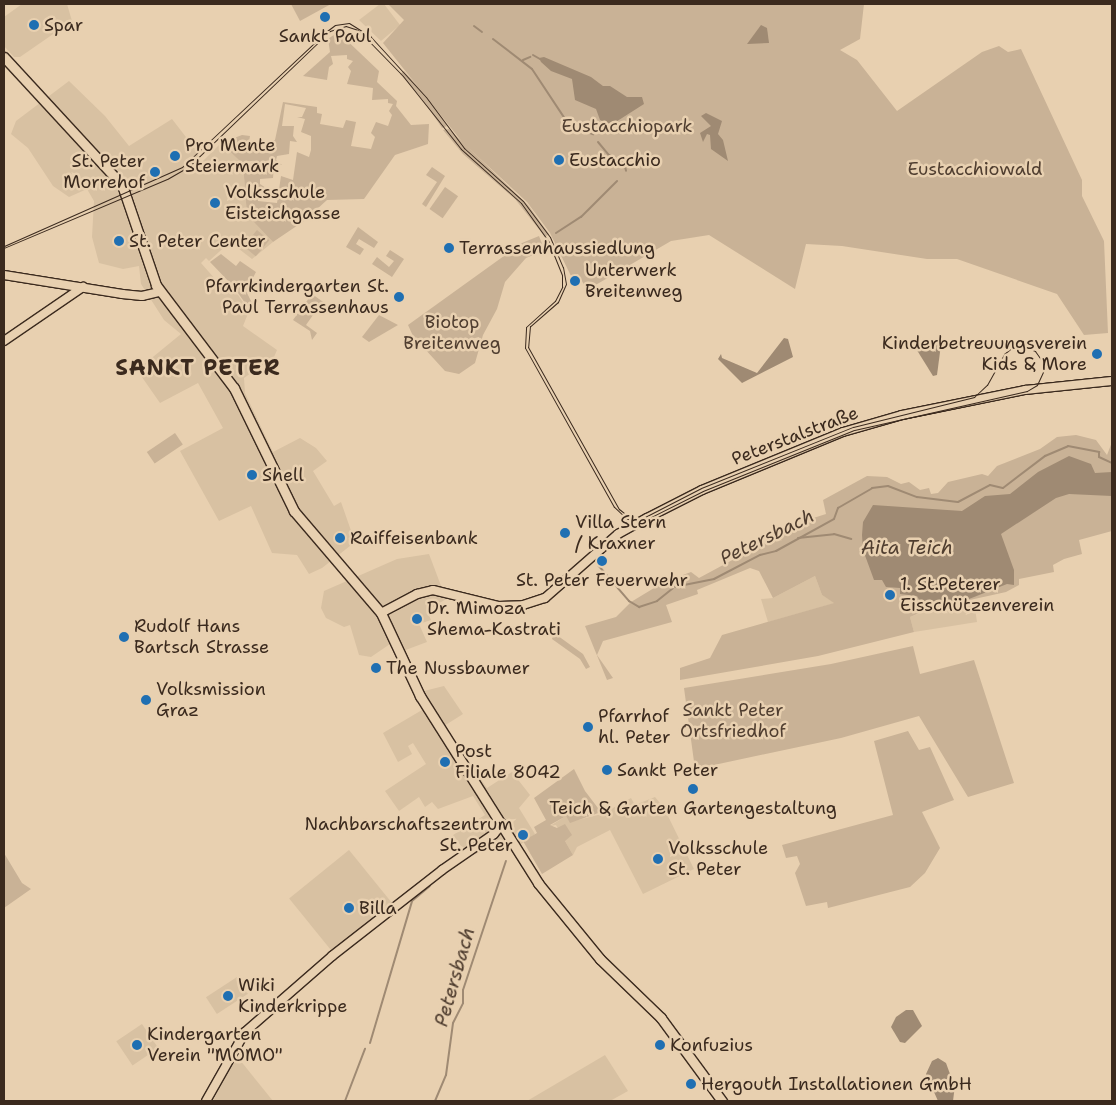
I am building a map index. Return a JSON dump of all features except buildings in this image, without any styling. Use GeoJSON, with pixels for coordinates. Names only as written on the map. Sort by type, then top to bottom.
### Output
{"type":"FeatureCollection","features":[{"type":"Feature","properties":{"kind":"main road"},"geometry":{"type":"LineString","coordinates":[[4,57],[122,184],[160,292],[234,388],[294,511],[381,613],[420,696],[538,883],[600,959],[662,1018],[722,1101]]}},
{"type":"Feature","properties":{"kind":"street"},"geometry":{"type":"LineString","coordinates":[[4,275],[142,296],[160,292]]}},
{"type":"Feature","properties":{"kind":"street"},"geometry":{"type":"LineString","coordinates":[[4,341],[73,297],[82,287]]}},
{"type":"Feature","properties":{"kind":"street","name":"Peterstalstraße"},"geometry":{"type":"LineString","coordinates":[[381,613],[417,594],[433,590],[498,606],[523,605],[545,598],[618,534],[644,519],[702,490],[843,432],[894,417],[1007,394],[1112,381]]}},
{"type":"Feature","properties":{"kind":"street"},"geometry":{"type":"LineString","coordinates":[[206,1101],[244,1032],[332,956],[442,870],[494,834],[502,824]]}},
{"type":"Feature","properties":{"kind":"shaded area"},"geometry":{"type":"Polygon","coordinates":[[[22,4],[67,4],[72,21],[20,57],[14,57],[4,46],[4,17],[22,4]]]}},
{"type":"Feature","properties":{"kind":"shaded area"},"geometry":{"type":"Polygon","coordinates":[[[380,4],[384,4],[400,25],[381,41],[359,20],[380,4]]]}},
{"type":"Feature","properties":{"kind":"shaded area"},"geometry":{"type":"Polygon","coordinates":[[[69,81],[105,116],[129,146],[172,119],[196,150],[201,163],[221,143],[243,164],[247,215],[273,242],[252,259],[230,242],[209,261],[206,258],[201,263],[216,280],[219,279],[236,292],[249,311],[243,326],[277,350],[274,357],[244,378],[245,393],[273,452],[300,438],[316,448],[327,461],[313,471],[334,506],[341,502],[355,542],[322,568],[309,574],[297,555],[272,553],[251,506],[219,521],[180,451],[223,428],[198,383],[160,403],[137,370],[181,334],[164,320],[141,284],[139,266],[123,269],[99,263],[92,237],[94,201],[87,189],[69,197],[53,186],[28,148],[11,134],[16,121],[69,81]]]}},
{"type":"Feature","properties":{"kind":"shaded area"},"geometry":{"type":"Polygon","coordinates":[[[429,554],[446,599],[427,611],[431,620],[419,624],[427,642],[395,654],[390,644],[371,657],[359,655],[350,625],[344,627],[326,618],[321,608],[324,591],[397,559],[429,554]]]}},
{"type":"Feature","properties":{"kind":"shaded area"},"geometry":{"type":"Polygon","coordinates":[[[815,576],[822,595],[835,603],[768,622],[761,599],[773,598],[815,576]]]}},
{"type":"Feature","properties":{"kind":"shaded area"},"geometry":{"type":"Polygon","coordinates":[[[974,601],[977,622],[914,632],[910,617],[939,606],[974,601]]]}},
{"type":"Feature","properties":{"kind":"shaded area"},"geometry":{"type":"Polygon","coordinates":[[[444,686],[463,714],[444,726],[487,788],[512,772],[530,795],[519,808],[535,834],[510,852],[506,853],[499,841],[476,854],[461,846],[453,835],[485,815],[473,796],[438,809],[432,802],[425,807],[419,797],[399,811],[385,791],[426,764],[413,743],[408,746],[412,754],[398,762],[383,733],[422,710],[416,698],[424,691],[444,686]]]}},
{"type":"Feature","properties":{"kind":"shaded area"},"geometry":{"type":"Polygon","coordinates":[[[655,797],[664,808],[694,869],[643,894],[610,830],[577,847],[573,855],[556,825],[550,826],[566,816],[570,822],[602,814],[631,798],[635,805],[655,797]]]}},
{"type":"Feature","properties":{"kind":"shaded area"},"geometry":{"type":"Polygon","coordinates":[[[349,850],[392,903],[332,951],[289,898],[349,850]]]}},
{"type":"Feature","properties":{"kind":"shaded area","name":"Wiki Kinderkrippe"},"geometry":{"type":"Polygon","coordinates":[[[237,977],[248,994],[217,1014],[206,997],[237,977]]]}},
{"type":"Feature","properties":{"kind":"shaded area","name":"Kindergarten Verein \"MOMO\""},"geometry":{"type":"Polygon","coordinates":[[[142,1024],[158,1048],[133,1065],[116,1041],[142,1024]]]}},
{"type":"Feature","properties":{"kind":"shaded area"},"geometry":{"type":"Polygon","coordinates":[[[605,1055],[628,1091],[610,1101],[527,1101],[605,1055]]]}},
{"type":"Feature","properties":{"kind":"shaded area"},"geometry":{"type":"Polygon","coordinates":[[[240,1060],[273,1101],[213,1101],[231,1064],[240,1060]]]}},
{"type":"Feature","properties":{"kind":"green space"},"geometry":{"type":"Polygon","coordinates":[[[291,4],[331,4],[300,21],[291,4]]]}},
{"type":"Feature","properties":{"kind":"green space","name":"Eustacchiowald"},"geometry":{"type":"Polygon","coordinates":[[[388,4],[864,4],[860,39],[840,50],[857,60],[897,111],[982,52],[999,46],[1008,52],[1021,49],[1082,180],[1082,196],[1104,241],[1108,333],[1084,335],[1057,294],[957,259],[927,259],[842,246],[806,244],[795,289],[709,235],[671,241],[587,290],[578,274],[571,276],[550,233],[527,202],[463,143],[383,43],[404,20],[388,4]]]}},
{"type":"Feature","properties":{"kind":"green space"},"geometry":{"type":"Polygon","coordinates":[[[338,32],[379,71],[377,82],[397,101],[396,106],[411,125],[429,124],[428,144],[395,155],[364,199],[327,200],[304,221],[273,242],[247,215],[243,164],[221,143],[242,135],[250,136],[248,147],[267,153],[269,140],[275,140],[283,102],[317,107],[317,113],[322,114],[320,124],[343,128],[346,120],[356,122],[351,146],[371,149],[375,137],[371,133],[376,122],[388,126],[392,115],[389,111],[393,104],[388,103],[388,99],[372,100],[373,88],[347,84],[351,71],[348,67],[353,61],[347,59],[347,55],[331,56],[333,64],[329,67],[327,80],[303,76],[330,52],[328,39],[338,32]],[[285,104],[282,126],[294,126],[293,136],[297,142],[290,141],[289,154],[277,156],[276,160],[282,165],[274,164],[273,178],[260,179],[260,184],[266,188],[258,188],[258,201],[277,203],[281,176],[293,180],[297,152],[309,157],[311,136],[301,132],[305,119],[297,117],[302,117],[306,108],[285,104]]]}},
{"type":"Feature","properties":{"kind":"green space"},"geometry":{"type":"Polygon","coordinates":[[[404,71],[425,94],[447,126],[442,128],[423,100],[400,74],[404,71]]]}},
{"type":"Feature","properties":{"kind":"green space"},"geometry":{"type":"Polygon","coordinates":[[[449,129],[528,205],[549,234],[545,237],[515,199],[463,154],[443,130],[449,129]]]}},
{"type":"Feature","properties":{"kind":"green space"},"geometry":{"type":"Polygon","coordinates":[[[432,167],[445,176],[426,207],[422,204],[437,182],[426,175],[432,167]]]}},
{"type":"Feature","properties":{"kind":"green space"},"geometry":{"type":"Polygon","coordinates":[[[445,187],[458,196],[443,218],[430,209],[445,187]]]}},
{"type":"Feature","properties":{"kind":"green space"},"geometry":{"type":"Polygon","coordinates":[[[358,227],[378,242],[374,248],[359,239],[356,244],[364,249],[360,255],[346,247],[358,227]]]}},
{"type":"Feature","properties":{"kind":"green space"},"geometry":{"type":"Polygon","coordinates":[[[257,230],[269,240],[256,256],[244,246],[257,230]]]}},
{"type":"Feature","properties":{"kind":"green space","name":"Biotop Breitenweg"},"geometry":{"type":"Polygon","coordinates":[[[539,236],[543,246],[538,253],[526,258],[505,282],[497,309],[483,335],[475,363],[459,374],[445,371],[413,336],[408,325],[522,243],[539,236]]]}},
{"type":"Feature","properties":{"kind":"green space"},"geometry":{"type":"Polygon","coordinates":[[[390,250],[404,259],[392,277],[372,264],[377,257],[389,267],[394,261],[386,256],[390,250]]]}},
{"type":"Feature","properties":{"kind":"green space"},"geometry":{"type":"Polygon","coordinates":[[[221,254],[236,266],[240,261],[256,272],[246,291],[252,303],[248,307],[233,286],[210,262],[221,254]]]}},
{"type":"Feature","properties":{"kind":"green space"},"geometry":{"type":"Polygon","coordinates":[[[312,294],[333,309],[331,312],[320,305],[306,325],[317,333],[312,340],[310,331],[293,320],[312,294]]]}},
{"type":"Feature","properties":{"kind":"green space"},"geometry":{"type":"Polygon","coordinates":[[[379,315],[398,325],[369,342],[362,337],[379,315]]]}},
{"type":"Feature","properties":{"kind":"green space"},"geometry":{"type":"Polygon","coordinates":[[[175,433],[183,445],[155,464],[147,452],[175,433]]]}},
{"type":"Feature","properties":{"kind":"green space"},"geometry":{"type":"Polygon","coordinates":[[[1076,435],[1096,440],[1107,455],[1112,442],[1112,531],[1079,540],[1082,554],[1064,559],[1053,565],[1054,572],[1019,579],[1019,585],[1006,592],[929,609],[910,617],[914,632],[818,656],[680,680],[680,668],[710,658],[722,635],[834,603],[822,595],[815,576],[773,598],[759,571],[750,568],[697,590],[698,594],[666,605],[672,622],[603,641],[597,655],[613,678],[607,680],[585,626],[616,617],[631,602],[664,582],[691,572],[699,578],[807,520],[826,514],[823,500],[867,476],[887,477],[901,484],[909,482],[920,490],[929,488],[931,494],[938,493],[948,482],[982,474],[988,476],[997,466],[1040,449],[1057,437],[1076,435]]]}},
{"type":"Feature","properties":{"kind":"green space"},"geometry":{"type":"Polygon","coordinates":[[[554,633],[583,654],[590,667],[586,669],[580,659],[552,639],[554,633]]]}},
{"type":"Feature","properties":{"kind":"green space","name":"Sankt Peter Ortsfriedhof"},"geometry":{"type":"Polygon","coordinates":[[[913,646],[920,674],[974,660],[1014,783],[968,797],[919,716],[841,738],[695,769],[684,688],[831,664],[913,646]]]}},
{"type":"Feature","properties":{"kind":"green space"},"geometry":{"type":"Polygon","coordinates":[[[908,731],[919,750],[930,747],[954,800],[922,812],[940,848],[925,873],[910,887],[828,908],[827,902],[806,906],[795,873],[800,864],[797,856],[786,858],[782,845],[893,815],[874,741],[908,731]]]}},
{"type":"Feature","properties":{"kind":"green space"},"geometry":{"type":"Polygon","coordinates":[[[574,769],[585,791],[601,812],[570,823],[566,816],[550,825],[557,828],[565,824],[572,835],[565,841],[573,855],[542,874],[523,841],[537,833],[534,827],[546,820],[534,798],[574,769]]]}},
{"type":"Feature","properties":{"kind":"green space"},"geometry":{"type":"Polygon","coordinates":[[[4,853],[22,883],[31,889],[4,908],[4,853]]]}},
{"type":"Feature","properties":{"kind":"water"},"geometry":{"type":"Polygon","coordinates":[[[761,25],[767,28],[769,43],[747,44],[761,25]]]}},
{"type":"Feature","properties":{"kind":"water"},"geometry":{"type":"Polygon","coordinates":[[[544,57],[591,77],[603,86],[610,86],[627,97],[642,97],[644,104],[611,125],[600,120],[596,109],[575,100],[572,79],[551,71],[539,58],[544,57]]]}},
{"type":"Feature","properties":{"kind":"water"},"geometry":{"type":"Polygon","coordinates":[[[706,113],[722,121],[718,134],[723,140],[728,161],[711,149],[710,135],[707,134],[703,142],[700,133],[711,126],[701,116],[706,113]]]}},
{"type":"Feature","properties":{"kind":"water"},"geometry":{"type":"Polygon","coordinates":[[[942,337],[937,375],[933,376],[915,347],[942,337]]]}},
{"type":"Feature","properties":{"kind":"water"},"geometry":{"type":"Polygon","coordinates":[[[784,338],[788,339],[793,357],[742,383],[718,359],[721,354],[722,358],[757,373],[784,338]]]}},
{"type":"Feature","properties":{"kind":"water","name":"Aita Teich"},"geometry":{"type":"Polygon","coordinates":[[[1069,456],[1091,464],[1095,473],[1112,472],[1112,496],[1069,494],[1056,498],[1001,534],[1014,570],[1014,585],[1007,584],[969,599],[922,605],[917,596],[900,594],[900,588],[886,587],[882,580],[874,580],[863,550],[862,535],[863,522],[873,505],[962,511],[985,496],[1010,494],[1038,472],[1069,456]]]}},
{"type":"Feature","properties":{"kind":"water"},"geometry":{"type":"Polygon","coordinates":[[[906,1010],[913,1010],[922,1026],[905,1043],[900,1042],[891,1027],[896,1017],[906,1010]]]}},
{"type":"Feature","properties":{"kind":"water"},"geometry":{"type":"Polygon","coordinates":[[[938,1058],[946,1063],[950,1074],[947,1079],[955,1085],[953,1101],[938,1101],[926,1074],[932,1061],[938,1058]]]}},
{"type":"Feature","properties":{"kind":"waterway"},"geometry":{"type":"LineString","coordinates":[[474,26],[482,32]]}},
{"type":"Feature","properties":{"kind":"waterway"},"geometry":{"type":"LineString","coordinates":[[493,39],[532,69],[569,125],[593,134]]}},
{"type":"Feature","properties":{"kind":"waterway"},"geometry":{"type":"LineString","coordinates":[[533,55],[540,59]]}},
{"type":"Feature","properties":{"kind":"waterway"},"geometry":{"type":"LineString","coordinates":[[523,60],[530,57]]}},
{"type":"Feature","properties":{"kind":"waterway"},"geometry":{"type":"LineString","coordinates":[[598,142],[609,155],[624,162],[626,171]]}},
{"type":"Feature","properties":{"kind":"waterway"},"geometry":{"type":"LineString","coordinates":[[556,233],[581,217],[617,181]]}},
{"type":"Feature","properties":{"kind":"waterway","name":"Petersbach"},"geometry":{"type":"LineString","coordinates":[[598,565],[629,601],[639,607],[657,601],[674,587],[714,579],[760,555],[776,551],[834,519],[838,508],[872,488],[888,486],[917,497],[958,502],[990,485],[1003,488],[1045,456],[1068,446],[1099,452],[1099,457],[1112,463]]}},
{"type":"Feature","properties":{"kind":"waterway"},"geometry":{"type":"LineString","coordinates":[[798,538],[834,534],[851,539]]}},
{"type":"Feature","properties":{"kind":"waterway","name":"Petersbach"},"geometry":{"type":"LineString","coordinates":[[435,1101],[446,1075],[453,1023],[463,1003],[463,990],[506,861]]}},
{"type":"Feature","properties":{"kind":"waterway"},"geometry":{"type":"LineString","coordinates":[[370,1043],[412,901],[430,886]]}},
{"type":"Feature","properties":{"kind":"waterway"},"geometry":{"type":"LineString","coordinates":[[345,1101],[365,1049]]}},
{"type":"Feature","properties":{"kind":"tram line"},"geometry":{"type":"LineString","coordinates":[[4,246],[182,167],[327,31],[335,25],[349,23],[371,37],[426,97],[464,148],[523,201],[550,237],[563,267],[566,284],[558,302],[530,326],[528,347],[619,509],[628,516],[643,518],[701,488],[853,427],[974,397],[987,385],[1004,354],[1013,347],[1025,347],[1035,351],[1042,361],[1043,372],[1037,385],[1027,391],[854,430],[703,491],[645,520],[627,519],[614,507],[525,348],[526,327],[555,301],[562,287],[562,275],[549,242],[521,203],[461,149],[403,76],[358,30],[346,26],[330,31],[188,167],[167,179],[4,248]]}},
{"type":"Feature","properties":{"kind":"place","name":"Sankt Paul"},"geometry":{"type":"Point","coordinates":[325,17]}},
{"type":"Feature","properties":{"kind":"place","name":"Spar"},"geometry":{"type":"Point","coordinates":[34,25]}},
{"type":"Feature","properties":{"kind":"place","name":"Pro Mente Steiermark"},"geometry":{"type":"Point","coordinates":[175,156]}},
{"type":"Feature","properties":{"kind":"place","name":"Eustacchio"},"geometry":{"type":"Point","coordinates":[559,160]}},
{"type":"Feature","properties":{"kind":"place","name":"St. Peter Morrehof"},"geometry":{"type":"Point","coordinates":[155,172]}},
{"type":"Feature","properties":{"kind":"place","name":"Volksschule Eisteichgasse"},"geometry":{"type":"Point","coordinates":[215,203]}},
{"type":"Feature","properties":{"kind":"place","name":"St. Peter Center"},"geometry":{"type":"Point","coordinates":[119,241]}},
{"type":"Feature","properties":{"kind":"place","name":"Terrassenhaussiedlung"},"geometry":{"type":"Point","coordinates":[449,248]}},
{"type":"Feature","properties":{"kind":"place","name":"Unterwerk Breitenweg"},"geometry":{"type":"Point","coordinates":[575,281]}},
{"type":"Feature","properties":{"kind":"place","name":"Pfarrkindergarten St. Paul Terrassenhaus"},"geometry":{"type":"Point","coordinates":[399,297]}},
{"type":"Feature","properties":{"kind":"place","name":"Kinderbetreuungsverein Kids & More"},"geometry":{"type":"Point","coordinates":[1097,354]}},
{"type":"Feature","properties":{"kind":"place","name":"Shell"},"geometry":{"type":"Point","coordinates":[252,475]}},
{"type":"Feature","properties":{"kind":"place","name":"Villa Stern / Kraxner"},"geometry":{"type":"Point","coordinates":[565,533]}},
{"type":"Feature","properties":{"kind":"place","name":"Raiffeisenbank"},"geometry":{"type":"Point","coordinates":[340,538]}},
{"type":"Feature","properties":{"kind":"place","name":"St. Peter Feuerwehr"},"geometry":{"type":"Point","coordinates":[602,561]}},
{"type":"Feature","properties":{"kind":"place","name":"1. St.Peterer Eisschützenverein"},"geometry":{"type":"Point","coordinates":[890,595]}},
{"type":"Feature","properties":{"kind":"place","name":"Dr. Mimoza Shema-Kastrati"},"geometry":{"type":"Point","coordinates":[417,619]}},
{"type":"Feature","properties":{"kind":"place","name":"Rudolf Hans Bartsch Strasse"},"geometry":{"type":"Point","coordinates":[124,637]}},
{"type":"Feature","properties":{"kind":"place","name":"The Nussbaumer"},"geometry":{"type":"Point","coordinates":[376,668]}},
{"type":"Feature","properties":{"kind":"place","name":"Volksmission Graz"},"geometry":{"type":"Point","coordinates":[146,700]}},
{"type":"Feature","properties":{"kind":"place","name":"Pfarrhof hl. Peter"},"geometry":{"type":"Point","coordinates":[588,727]}},
{"type":"Feature","properties":{"kind":"place","name":"Post Filiale 8042"},"geometry":{"type":"Point","coordinates":[445,762]}},
{"type":"Feature","properties":{"kind":"place","name":"Sankt Peter"},"geometry":{"type":"Point","coordinates":[607,770]}},
{"type":"Feature","properties":{"kind":"place","name":"Teich & Garten Gartengestaltung"},"geometry":{"type":"Point","coordinates":[693,789]}},
{"type":"Feature","properties":{"kind":"place","name":"Nachbarschaftszentrum St. Peter"},"geometry":{"type":"Point","coordinates":[523,835]}},
{"type":"Feature","properties":{"kind":"place","name":"Volksschule St. Peter"},"geometry":{"type":"Point","coordinates":[658,859]}},
{"type":"Feature","properties":{"kind":"place","name":"Billa"},"geometry":{"type":"Point","coordinates":[349,908]}},
{"type":"Feature","properties":{"kind":"place","name":"Wiki Kinderkrippe"},"geometry":{"type":"Point","coordinates":[228,996]}},
{"type":"Feature","properties":{"kind":"place","name":"Kindergarten Verein \"MOMO\""},"geometry":{"type":"Point","coordinates":[137,1045]}},
{"type":"Feature","properties":{"kind":"place","name":"Konfuzius"},"geometry":{"type":"Point","coordinates":[660,1045]}},
{"type":"Feature","properties":{"kind":"place","name":"Hergouth Installationen GmbH"},"geometry":{"type":"Point","coordinates":[691,1084]}},
{"type":"Feature","properties":{"kind":"district","name":"SANKT PETER"},"geometry":{"type":"Point","coordinates":[198,368]}},
{"type":"Feature","properties":{"kind":"park label","name":"Eustacchiopark"},"geometry":{"type":"Point","coordinates":[627,126]}}]}
